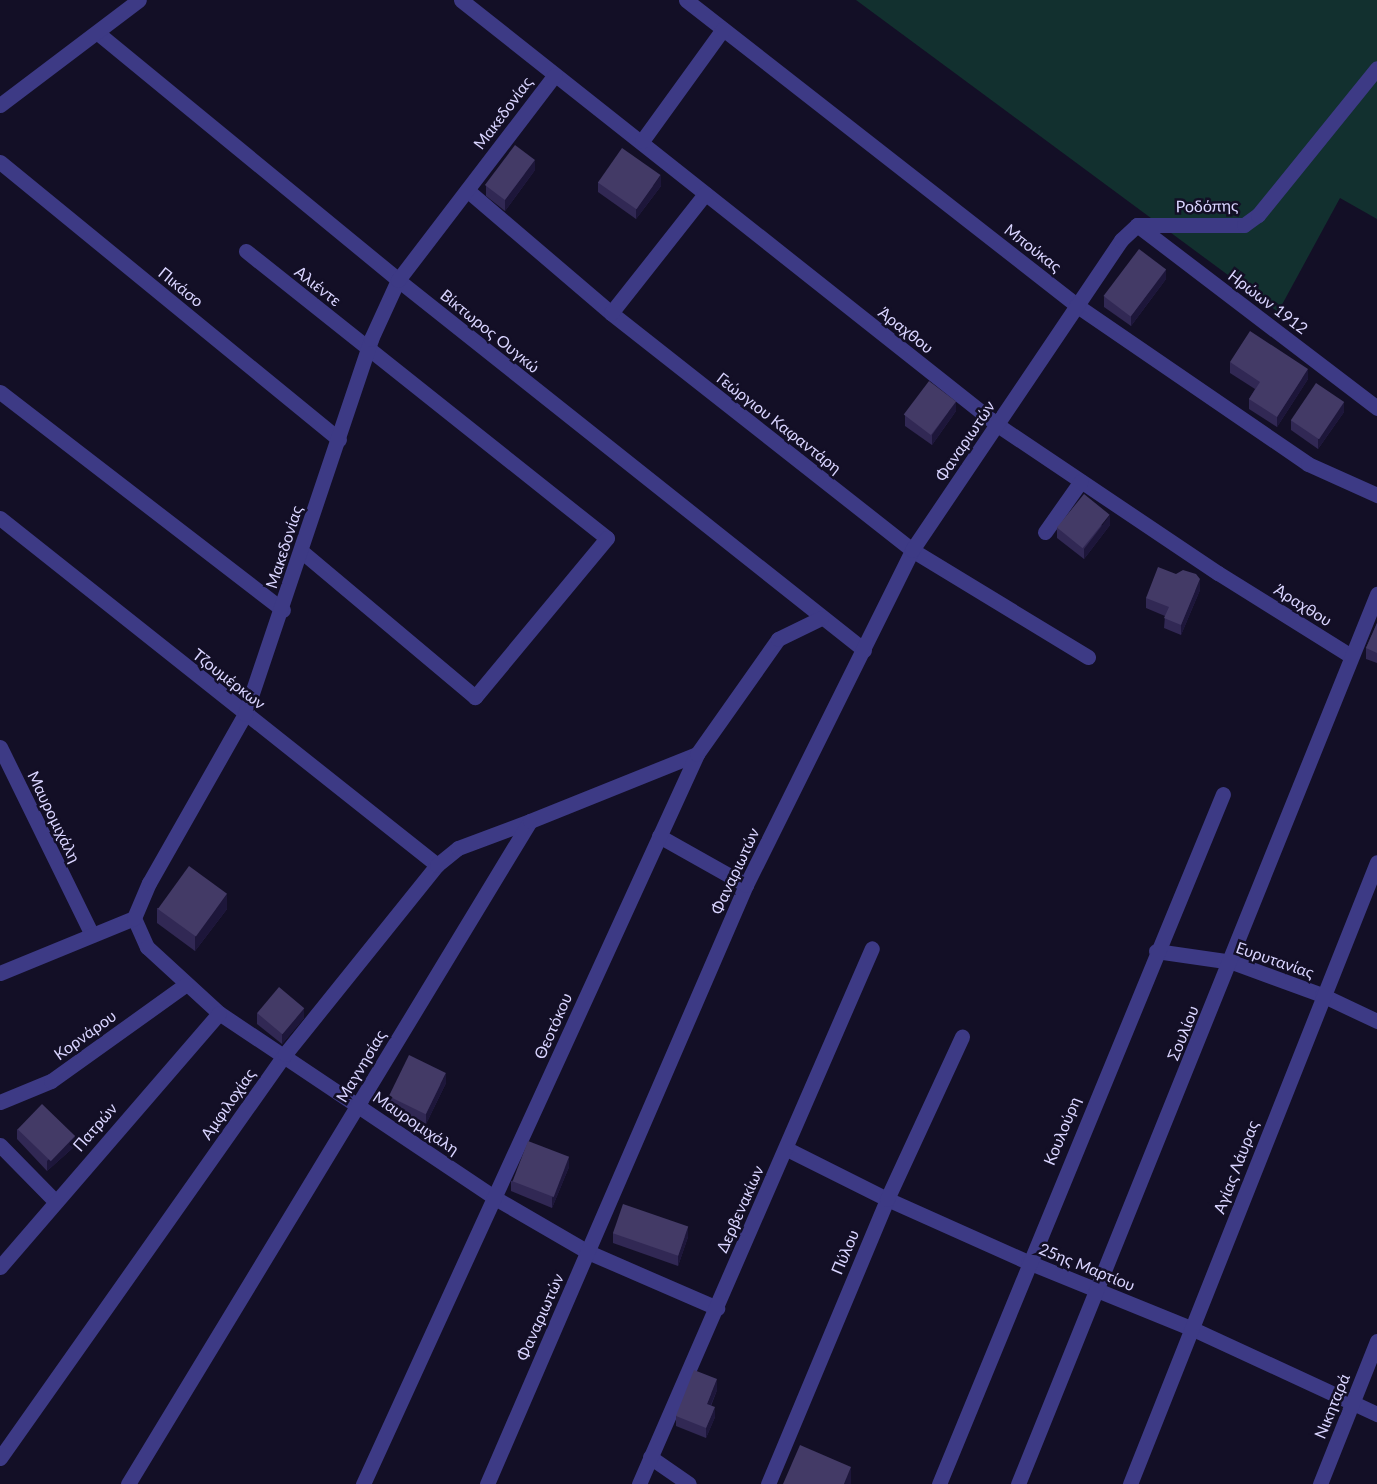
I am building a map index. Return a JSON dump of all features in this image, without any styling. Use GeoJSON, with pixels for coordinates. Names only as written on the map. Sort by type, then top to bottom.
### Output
{"type":"FeatureCollection","features":[{"type":"Feature","properties":{"kind":"street"},"geometry":{"type":"LineString","coordinates":[[0,105],[99,34],[139,0]]}},
{"type":"Feature","properties":{"kind":"street","name":"Άραχθου"},"geometry":{"type":"LineString","coordinates":[[461,0],[642,141],[705,194],[999,426],[1351,656]]}},
{"type":"Feature","properties":{"kind":"street","name":"Μπούκας"},"geometry":{"type":"LineString","coordinates":[[686,0],[1076,305],[1308,464],[1377,495]]}},
{"type":"Feature","properties":{"kind":"street"},"geometry":{"type":"LineString","coordinates":[[642,141],[723,29]]}},
{"type":"Feature","properties":{"kind":"street","name":"Βίκτωρος Ουγκώ"},"geometry":{"type":"LineString","coordinates":[[99,34],[398,280],[864,650]]}},
{"type":"Feature","properties":{"kind":"street","name":"Ροδόπης"},"geometry":{"type":"LineString","coordinates":[[1137,225],[1244,225],[1258,215],[1377,68]]}},
{"type":"Feature","properties":{"kind":"street","name":"Μακεδονίας"},"geometry":{"type":"LineString","coordinates":[[134,918],[149,883],[245,714],[283,610],[368,348],[398,280],[555,75]]}},
{"type":"Feature","properties":{"kind":"street","name":"Πικάσο"},"geometry":{"type":"LineString","coordinates":[[0,162],[339,439]]}},
{"type":"Feature","properties":{"kind":"street","name":"Γεώργιου Καφαντάρη"},"geometry":{"type":"LineString","coordinates":[[467,190],[611,313],[912,550],[1088,657]]}},
{"type":"Feature","properties":{"kind":"street"},"geometry":{"type":"LineString","coordinates":[[611,313],[705,194]]}},
{"type":"Feature","properties":{"kind":"street"},"geometry":{"type":"LineString","coordinates":[[1076,305],[1121,240],[1137,225]]}},
{"type":"Feature","properties":{"kind":"street","name":"Ηρώων 1912"},"geometry":{"type":"LineString","coordinates":[[1137,225],[1377,408]]}},
{"type":"Feature","properties":{"kind":"street","name":"Αλιέντε"},"geometry":{"type":"LineString","coordinates":[[246,251],[607,538],[476,697],[302,551]]}},
{"type":"Feature","properties":{"kind":"street","name":"Φαναριωτών"},"geometry":{"type":"LineString","coordinates":[[487,1484],[746,885],[912,550],[999,426],[1076,305]]}},
{"type":"Feature","properties":{"kind":"street"},"geometry":{"type":"LineString","coordinates":[[0,392],[283,610]]}},
{"type":"Feature","properties":{"kind":"street"},"geometry":{"type":"LineString","coordinates":[[1045,532],[1081,481]]}},
{"type":"Feature","properties":{"kind":"street","name":"Τζουμέρκων"},"geometry":{"type":"LineString","coordinates":[[0,518],[437,865]]}},
{"type":"Feature","properties":{"kind":"street","name":"Σουλίου"},"geometry":{"type":"LineString","coordinates":[[1018,1484],[1232,962],[1377,594]]}},
{"type":"Feature","properties":{"kind":"street","name":"Θεοτόκου"},"geometry":{"type":"LineString","coordinates":[[363,1484],[698,754],[778,639],[821,618]]}},
{"type":"Feature","properties":{"kind":"street","name":"Μαυρομιχάλη"},"geometry":{"type":"LineString","coordinates":[[0,747],[92,935]]}},
{"type":"Feature","properties":{"kind":"street"},"geometry":{"type":"LineString","coordinates":[[531,820],[698,754]]}},
{"type":"Feature","properties":{"kind":"street","name":"Κουλούρη"},"geometry":{"type":"LineString","coordinates":[[939,1484],[1156,951],[1223,794]]}},
{"type":"Feature","properties":{"kind":"street","name":"Αμφιλοχίας"},"geometry":{"type":"LineString","coordinates":[[0,1458],[285,1054],[437,865],[458,848],[531,820]]}},
{"type":"Feature","properties":{"kind":"street","name":"Μαγνησίας"},"geometry":{"type":"LineString","coordinates":[[128,1484],[531,820]]}},
{"type":"Feature","properties":{"kind":"street"},"geometry":{"type":"LineString","coordinates":[[659,836],[746,885]]}},
{"type":"Feature","properties":{"kind":"street","name":"Αγίας Λάυρας"},"geometry":{"type":"LineString","coordinates":[[1130,1484],[1193,1329],[1322,995],[1377,862]]}},
{"type":"Feature","properties":{"kind":"street"},"geometry":{"type":"LineString","coordinates":[[0,973],[134,918]]}},
{"type":"Feature","properties":{"kind":"street","name":"Μαυρομιχάλη"},"geometry":{"type":"LineString","coordinates":[[134,918],[147,947],[185,985],[219,1012],[285,1054],[495,1198],[588,1252],[717,1308]]}},
{"type":"Feature","properties":{"kind":"street","name":"Δερβενακίων"},"geometry":{"type":"LineString","coordinates":[[639,1484],[787,1149],[872,948]]}},
{"type":"Feature","properties":{"kind":"street","name":"Ευρυτανίας"},"geometry":{"type":"LineString","coordinates":[[1156,951],[1232,962],[1322,995],[1377,1021]]}},
{"type":"Feature","properties":{"kind":"street","name":"Κορνάρου"},"geometry":{"type":"LineString","coordinates":[[0,1102],[51,1081],[185,985]]}},
{"type":"Feature","properties":{"kind":"street","name":"Πατρών"},"geometry":{"type":"LineString","coordinates":[[0,1267],[54,1200],[219,1012]]}},
{"type":"Feature","properties":{"kind":"street","name":"Πύλου"},"geometry":{"type":"LineString","coordinates":[[768,1484],[887,1199],[962,1038]]}},
{"type":"Feature","properties":{"kind":"street"},"geometry":{"type":"LineString","coordinates":[[0,1144],[54,1200]]}},
{"type":"Feature","properties":{"kind":"street","name":"25ης Μαρτίου"},"geometry":{"type":"LineString","coordinates":[[787,1149],[887,1199],[1028,1262],[1193,1329],[1377,1414]]}},
{"type":"Feature","properties":{"kind":"street","name":"Νικηταρά"},"geometry":{"type":"LineString","coordinates":[[1320,1484],[1377,1341]]}},
{"type":"Feature","properties":{"kind":"street"},"geometry":{"type":"LineString","coordinates":[[650,1457],[689,1484]]}},
{"type":"Feature","properties":{"kind":"green space"},"geometry":{"type":"Polygon","coordinates":[[[856,0],[1377,0],[1377,219],[1340,198],[1278,312],[856,0]]]}},
{"type":"Feature","properties":{"kind":"building"},"geometry":{"type":"Polygon","coordinates":[[[515,145],[535,160],[505,200],[485,185],[515,145]]]}},
{"type":"Feature","properties":{"kind":"building"},"geometry":{"type":"Polygon","coordinates":[[[622,148],[661,175],[636,209],[598,182],[622,148]]]}},
{"type":"Feature","properties":{"kind":"building"},"geometry":{"type":"Polygon","coordinates":[[[1139,249],[1166,269],[1131,317],[1103,296],[1139,249]]]}},
{"type":"Feature","properties":{"kind":"building"},"geometry":{"type":"Polygon","coordinates":[[[1250,331],[1308,369],[1277,417],[1249,399],[1260,382],[1230,362],[1250,331]]]}},
{"type":"Feature","properties":{"kind":"building"},"geometry":{"type":"Polygon","coordinates":[[[929,381],[956,401],[931,435],[904,415],[929,381]]]}},
{"type":"Feature","properties":{"kind":"building"},"geometry":{"type":"Polygon","coordinates":[[[1316,383],[1344,402],[1319,439],[1291,420],[1316,383]]]}},
{"type":"Feature","properties":{"kind":"building"},"geometry":{"type":"Polygon","coordinates":[[[1084,494],[1110,515],[1083,548],[1057,527],[1084,494]]]}},
{"type":"Feature","properties":{"kind":"building"},"geometry":{"type":"Polygon","coordinates":[[[1158,567],[1176,574],[1183,570],[1196,574],[1200,579],[1181,625],[1164,618],[1169,607],[1146,598],[1158,567]]]}},
{"type":"Feature","properties":{"kind":"building"},"geometry":{"type":"Polygon","coordinates":[[[1377,623],[1377,653],[1366,648],[1377,623]]]}},
{"type":"Feature","properties":{"kind":"building"},"geometry":{"type":"Polygon","coordinates":[[[189,866],[227,894],[196,937],[158,909],[189,866]]]}},
{"type":"Feature","properties":{"kind":"building"},"geometry":{"type":"Polygon","coordinates":[[[279,987],[304,1008],[282,1034],[257,1013],[279,987]]]}},
{"type":"Feature","properties":{"kind":"building"},"geometry":{"type":"Polygon","coordinates":[[[409,1055],[446,1073],[426,1114],[389,1096],[409,1055]]]}},
{"type":"Feature","properties":{"kind":"building"},"geometry":{"type":"Polygon","coordinates":[[[42,1104],[75,1136],[51,1161],[18,1129],[42,1104]]]}},
{"type":"Feature","properties":{"kind":"building"},"geometry":{"type":"Polygon","coordinates":[[[528,1141],[569,1157],[554,1197],[513,1181],[528,1141]]]}},
{"type":"Feature","properties":{"kind":"building"},"geometry":{"type":"Polygon","coordinates":[[[623,1204],[688,1226],[678,1256],[613,1233],[623,1204]]]}},
{"type":"Feature","properties":{"kind":"building"},"geometry":{"type":"Polygon","coordinates":[[[694,1370],[717,1379],[707,1404],[715,1407],[706,1428],[676,1416],[694,1370]]]}},
{"type":"Feature","properties":{"kind":"building"},"geometry":{"type":"Polygon","coordinates":[[[800,1445],[851,1467],[844,1484],[783,1484],[800,1445]]]}}]}
